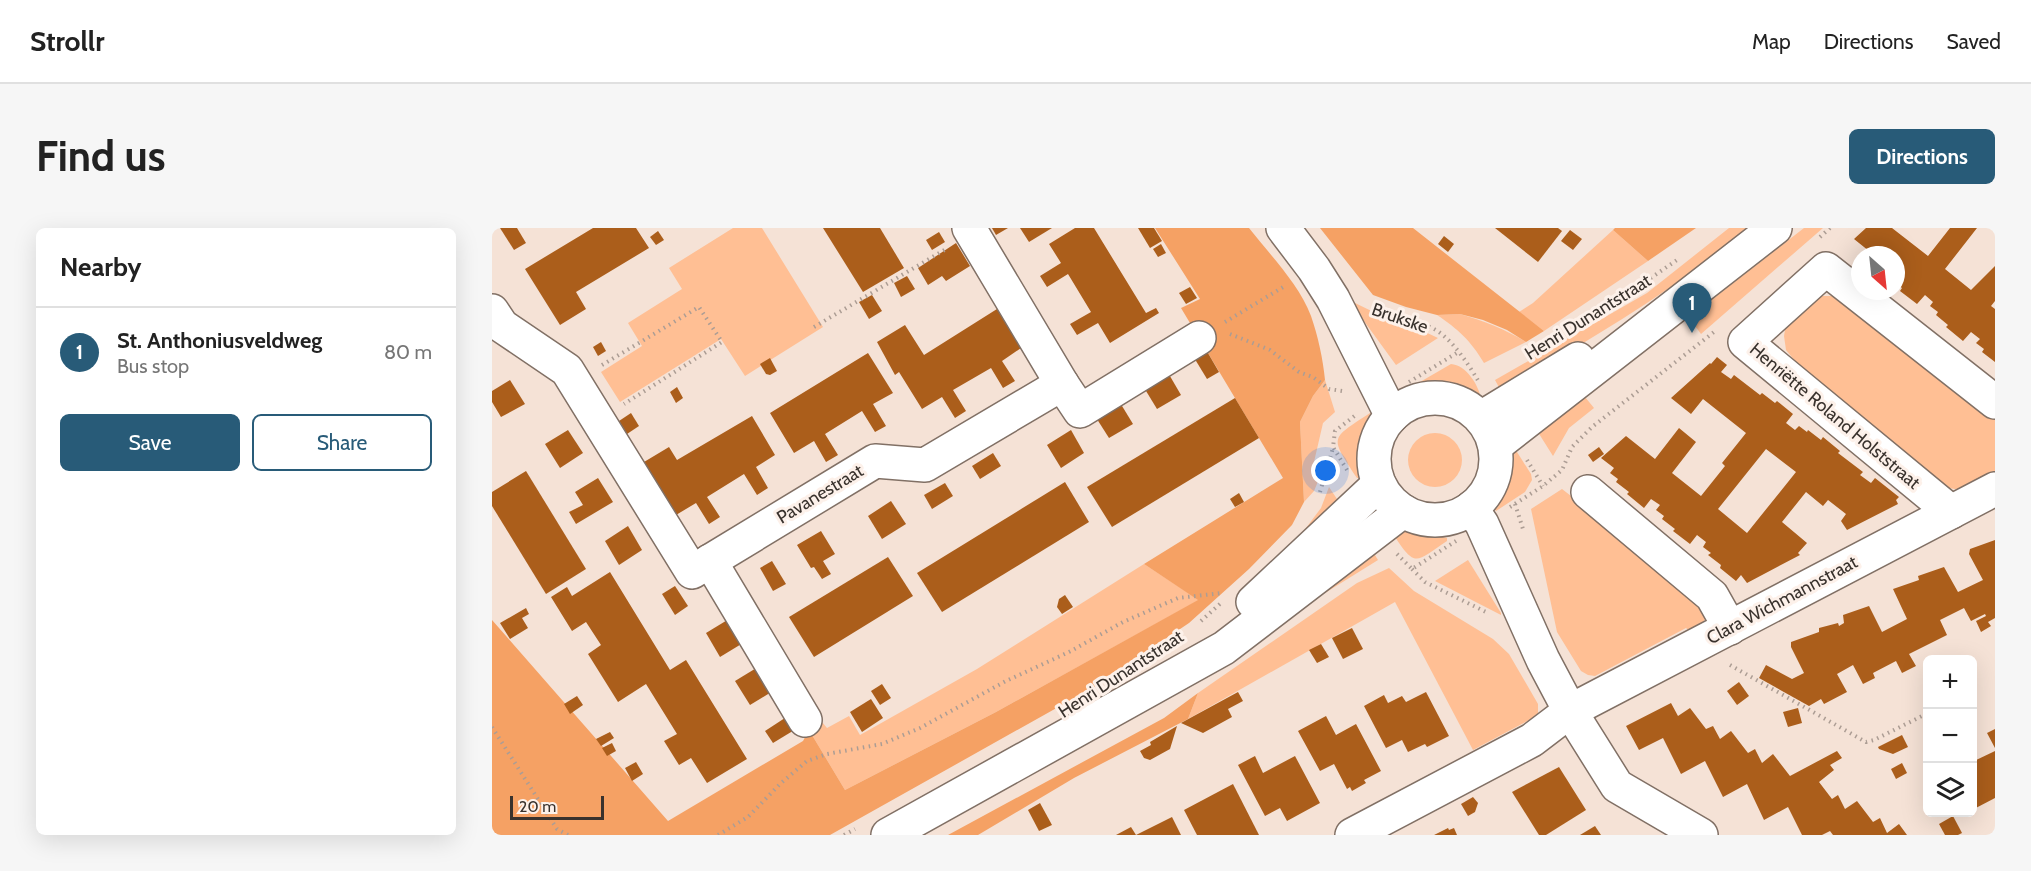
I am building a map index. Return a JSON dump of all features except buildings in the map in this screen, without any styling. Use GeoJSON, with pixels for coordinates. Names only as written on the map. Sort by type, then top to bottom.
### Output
{"type":"FeatureCollection","features":[{"type":"Feature","properties":{"kind":"street","name":"Brukske"},"geometry":{"type":"LineString","coordinates":[[1282,228],[1314,269],[1403,408]]}},
{"type":"Feature","properties":{"kind":"street","name":"Henri Dunantstraat"},"geometry":{"type":"LineString","coordinates":[[1495,446],[1775,228]]}},
{"type":"Feature","properties":{"kind":"street"},"geometry":{"type":"LineString","coordinates":[[970,230],[1080,411],[1198,338]]}},
{"type":"Feature","properties":{"kind":"street","name":"Henriëtte Roland Holststraat"},"geometry":{"type":"LineString","coordinates":[[1951,512],[1745,342],[1826,269],[1995,402]]}},
{"type":"Feature","properties":{"kind":"street","name":"Henri Dunantstraat"},"geometry":{"type":"LineString","coordinates":[[1480,418],[1720,272]]}},
{"type":"Feature","properties":{"kind":"street","name":"Pavanestraat"},"geometry":{"type":"LineString","coordinates":[[492,311],[502,326],[567,369],[692,572],[875,461],[925,465],[1062,384]]}},
{"type":"Feature","properties":{"kind":"street"},"geometry":{"type":"LineString","coordinates":[[1439,398],[1462,404],[1480,418],[1490,431],[1495,446],[1495,470],[1487,491],[1461,513],[1435,520],[1418,518],[1403,511],[1389,499],[1379,484],[1374,460],[1375,452],[1378,436],[1403,408],[1439,398]]}},
{"type":"Feature","properties":{"kind":"street","name":"Henri Dunantstraat"},"geometry":{"type":"LineString","coordinates":[[1122,705],[1242,613],[1379,484]]}},
{"type":"Feature","properties":{"kind":"street","name":"Clara Wichmannstraat"},"geometry":{"type":"LineString","coordinates":[[1352,835],[1532,740],[1570,711],[1995,489]]}},
{"type":"Feature","properties":{"kind":"street"},"geometry":{"type":"LineString","coordinates":[[1588,492],[1712,596],[1730,628]]}},
{"type":"Feature","properties":{"kind":"street","name":"Henri Dunantstraat"},"geometry":{"type":"LineString","coordinates":[[876,829],[1122,705],[1224,648],[1403,511]]}},
{"type":"Feature","properties":{"kind":"street"},"geometry":{"type":"LineString","coordinates":[[1461,513],[1570,711],[1617,786],[1694,833]]}},
{"type":"Feature","properties":{"kind":"street"},"geometry":{"type":"LineString","coordinates":[[710,561],[805,720]]}},
{"type":"Feature","properties":{"kind":"path"},"geometry":{"type":"LineString","coordinates":[[814,327],[970,230]]}},
{"type":"Feature","properties":{"kind":"path","name":"Henri Dunantstraat"},"geometry":{"type":"LineString","coordinates":[[1574,328],[1686,253]]}},
{"type":"Feature","properties":{"kind":"path"},"geometry":{"type":"LineString","coordinates":[[1198,338],[1314,269]]}},
{"type":"Feature","properties":{"kind":"path","name":"Brukske"},"geometry":{"type":"LineString","coordinates":[[1333,299],[1352,300],[1392,318],[1432,328],[1460,351],[1478,381],[1486,376]]}},
{"type":"Feature","properties":{"kind":"path"},"geometry":{"type":"LineString","coordinates":[[596,369],[699,307],[722,342],[598,420]]}},
{"type":"Feature","properties":{"kind":"path"},"geometry":{"type":"LineString","coordinates":[[1198,338],[1220,330],[1270,350],[1299,372],[1313,377],[1329,389],[1343,391]]}},
{"type":"Feature","properties":{"kind":"path"},"geometry":{"type":"LineString","coordinates":[[1562,470],[1572,447],[1592,426],[1701,344]]}},
{"type":"Feature","properties":{"kind":"path"},"geometry":{"type":"LineString","coordinates":[[1317,498],[1333,447]]}},
{"type":"Feature","properties":{"kind":"path"},"geometry":{"type":"LineString","coordinates":[[1412,569],[1425,582],[1491,615]]}},
{"type":"Feature","properties":{"kind":"path"},"geometry":{"type":"LineString","coordinates":[[718,835],[748,817],[780,784],[807,761],[827,754],[882,744],[920,729],[1006,681],[1069,652],[1123,622],[1179,598],[1232,592]]}},
{"type":"Feature","properties":{"kind":"path","name":"Henri Dunantstraat"},"geometry":{"type":"LineString","coordinates":[[1197,624],[1223,600]]}},
{"type":"Feature","properties":{"kind":"path"},"geometry":{"type":"LineString","coordinates":[[1696,645],[1866,742],[1923,716]]}},
{"type":"Feature","properties":{"kind":"path"},"geometry":{"type":"LineString","coordinates":[[492,727],[557,829],[568,835]]}},
{"type":"Feature","properties":{"kind":"path"},"geometry":{"type":"LineString","coordinates":[[844,835],[876,829]]}},
{"type":"Feature","properties":{"kind":"shaded area"},"geometry":{"type":"Polygon","coordinates":[[[733,228],[762,228],[823,327],[745,376],[721,339],[620,402],[601,372],[642,346],[628,323],[682,289],[669,268],[733,228]]]}},
{"type":"Feature","properties":{"kind":"shaded area"},"geometry":{"type":"Polygon","coordinates":[[[1155,228],[1249,228],[1299,293],[1306,304],[1316,331],[1325,380],[1313,396],[1300,422],[1304,502],[1292,525],[1249,569],[1189,623],[1094,687],[830,835],[493,835],[492,620],[668,821],[803,741],[809,730],[845,790],[996,712],[1198,600],[1144,564],[1283,478],[1181,308],[1200,299],[1155,228]]]}},
{"type":"Feature","properties":{"kind":"shaded area"},"geometry":{"type":"Polygon","coordinates":[[[1320,228],[1413,228],[1544,331],[1526,342],[1507,330],[1483,320],[1460,314],[1437,315],[1373,295],[1320,228]]]}},
{"type":"Feature","properties":{"kind":"shaded area"},"geometry":{"type":"Polygon","coordinates":[[[1615,228],[1696,228],[1648,261],[1613,230],[1615,228]]]}},
{"type":"Feature","properties":{"kind":"shaded area"},"geometry":{"type":"Polygon","coordinates":[[[1729,228],[1749,228],[1660,294],[1597,335],[1501,391],[1495,380],[1647,293],[1729,228]]]}},
{"type":"Feature","properties":{"kind":"shaded area"},"geometry":{"type":"Polygon","coordinates":[[[1804,228],[1823,228],[1701,334],[1695,326],[1703,303],[1714,298],[1804,228]]]}},
{"type":"Feature","properties":{"kind":"shaded area"},"geometry":{"type":"Polygon","coordinates":[[[1613,230],[1648,261],[1544,331],[1519,312],[1533,303],[1613,230]]]}},
{"type":"Feature","properties":{"kind":"shaded area"},"geometry":{"type":"Polygon","coordinates":[[[1821,296],[1834,296],[1995,413],[1995,476],[1966,491],[1949,488],[1814,384],[1786,350],[1784,336],[1786,324],[1821,296]]]}},
{"type":"Feature","properties":{"kind":"shaded area"},"geometry":{"type":"Polygon","coordinates":[[[1353,302],[1396,323],[1438,338],[1396,365],[1353,306],[1353,302]]]}},
{"type":"Feature","properties":{"kind":"shaded area"},"geometry":{"type":"Polygon","coordinates":[[[1460,314],[1494,326],[1526,342],[1484,363],[1464,336],[1437,315],[1460,314]]]}},
{"type":"Feature","properties":{"kind":"shaded area"},"geometry":{"type":"Polygon","coordinates":[[[1451,364],[1462,368],[1470,376],[1481,398],[1421,385],[1420,382],[1451,364]]]}},
{"type":"Feature","properties":{"kind":"shaded area"},"geometry":{"type":"Polygon","coordinates":[[[1325,380],[1335,412],[1323,423],[1314,462],[1322,472],[1314,491],[1304,502],[1300,422],[1313,396],[1325,380]]]}},
{"type":"Feature","properties":{"kind":"shaded area"},"geometry":{"type":"Polygon","coordinates":[[[1585,397],[1594,408],[1569,428],[1553,456],[1536,429],[1585,397]]]}},
{"type":"Feature","properties":{"kind":"shaded area"},"geometry":{"type":"Polygon","coordinates":[[[1370,413],[1373,415],[1364,449],[1363,468],[1360,478],[1357,478],[1338,446],[1338,440],[1341,434],[1370,413]]]}},
{"type":"Feature","properties":{"kind":"shaded area"},"geometry":{"type":"Polygon","coordinates":[[[1430,433],[1440,433],[1450,437],[1458,445],[1462,460],[1458,475],[1450,483],[1440,487],[1430,487],[1420,483],[1412,475],[1408,465],[1408,455],[1412,445],[1420,437],[1430,433]]]}},
{"type":"Feature","properties":{"kind":"shaded area"},"geometry":{"type":"Polygon","coordinates":[[[1514,451],[1517,452],[1531,474],[1532,480],[1525,492],[1496,511],[1493,507],[1514,451]]]}},
{"type":"Feature","properties":{"kind":"shaded area"},"geometry":{"type":"Polygon","coordinates":[[[1329,487],[1341,505],[1297,540],[1321,508],[1329,487]]]}},
{"type":"Feature","properties":{"kind":"shaded area"},"geometry":{"type":"Polygon","coordinates":[[[1562,489],[1702,598],[1707,613],[1701,629],[1694,635],[1686,628],[1595,676],[1581,671],[1557,632],[1531,509],[1562,489]]]}},
{"type":"Feature","properties":{"kind":"shaded area"},"geometry":{"type":"Polygon","coordinates":[[[1410,528],[1447,538],[1447,541],[1422,557],[1412,557],[1393,534],[1401,529],[1410,528]]]}},
{"type":"Feature","properties":{"kind":"shaded area"},"geometry":{"type":"Polygon","coordinates":[[[1370,547],[1378,560],[1325,593],[1323,591],[1370,547]]]}},
{"type":"Feature","properties":{"kind":"shaded area"},"geometry":{"type":"Polygon","coordinates":[[[1468,560],[1501,613],[1501,615],[1435,581],[1468,560]]]}},
{"type":"Feature","properties":{"kind":"shaded area"},"geometry":{"type":"Polygon","coordinates":[[[1144,564],[1199,600],[996,712],[845,790],[809,730],[822,722],[827,728],[849,716],[860,735],[977,669],[1144,564]]]}},
{"type":"Feature","properties":{"kind":"shaded area"},"geometry":{"type":"Polygon","coordinates":[[[1389,568],[1414,591],[1493,639],[1509,654],[1538,704],[1538,713],[1473,750],[1395,602],[1188,719],[1198,693],[1357,583],[1389,568]]]}},
{"type":"Feature","properties":{"kind":"shaded area"},"geometry":{"type":"Polygon","coordinates":[[[1198,693],[1188,719],[1074,778],[978,835],[948,835],[1164,718],[1198,693]]]}},
{"type":"Feature","properties":{"kind":"place","name":"St. Anthoniusveldweg"},"geometry":{"type":"Point","coordinates":[1692,333]}}]}
